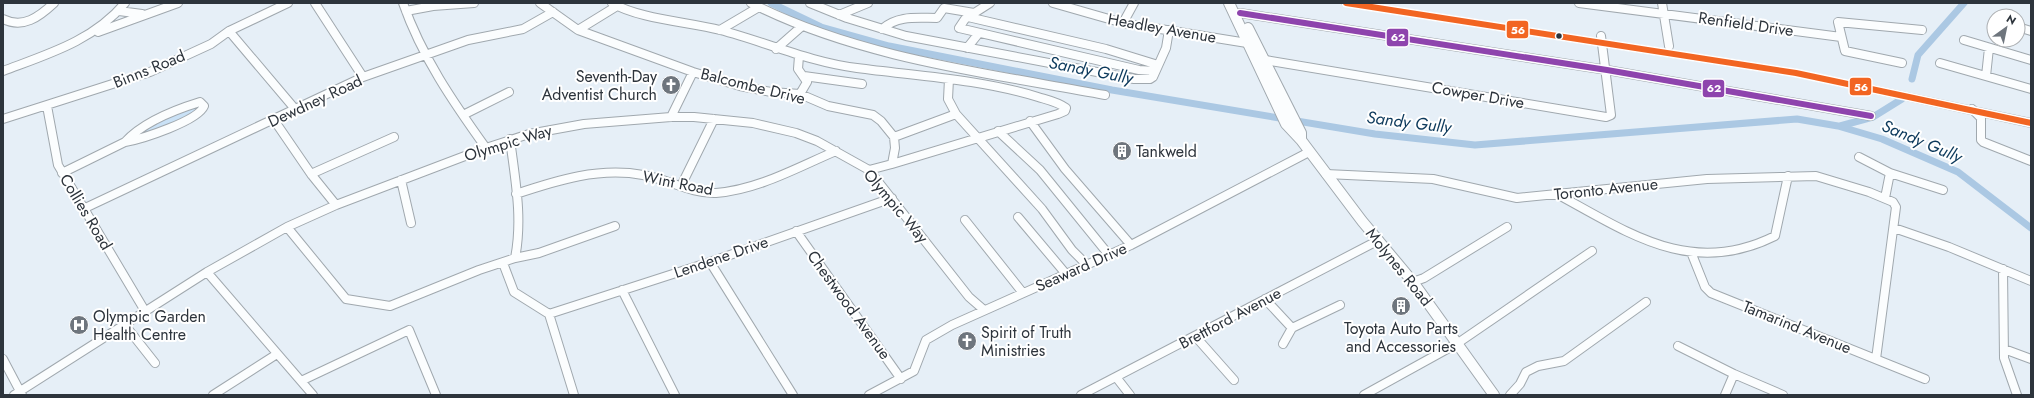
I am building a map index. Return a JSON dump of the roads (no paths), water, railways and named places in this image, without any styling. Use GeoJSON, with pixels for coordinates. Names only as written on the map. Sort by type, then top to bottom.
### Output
{"type":"FeatureCollection","features":[{"type":"Feature","properties":{"kind":"highway"},"geometry":{"type":"LineString","coordinates":[[1346,3],[1601,39],[1668,46],[1910,88],[2031,116]]}},
{"type":"Feature","properties":{"kind":"highway"},"geometry":{"type":"LineString","coordinates":[[1387,3],[1796,73],[1971,109],[2031,123]]}},
{"type":"Feature","properties":{"kind":"main road","name":"Molynes Road"},"geometry":{"type":"LineString","coordinates":[[1229,3],[1280,105],[1298,136],[1362,221],[1413,282],[1458,342],[1494,395]]}},
{"type":"Feature","properties":{"kind":"main road","name":"Molynes Road"},"geometry":{"type":"LineString","coordinates":[[1236,3],[1264,60],[1280,105]]}},
{"type":"Feature","properties":{"kind":"street"},"geometry":{"type":"LineString","coordinates":[[3,19],[8,23],[28,22],[41,15],[54,3]]}},
{"type":"Feature","properties":{"kind":"street"},"geometry":{"type":"LineString","coordinates":[[91,34],[119,12],[125,3]]}},
{"type":"Feature","properties":{"kind":"street"},"geometry":{"type":"LineString","coordinates":[[3,71],[56,51],[91,34],[178,3]]}},
{"type":"Feature","properties":{"kind":"street","name":"Binns Road"},"geometry":{"type":"LineString","coordinates":[[3,119],[150,72],[211,44],[229,31],[288,3]]}},
{"type":"Feature","properties":{"kind":"street"},"geometry":{"type":"LineString","coordinates":[[315,3],[363,78]]}},
{"type":"Feature","properties":{"kind":"street"},"geometry":{"type":"LineString","coordinates":[[404,3],[424,54],[486,148]]}},
{"type":"Feature","properties":{"kind":"street"},"geometry":{"type":"LineString","coordinates":[[406,11],[433,6],[474,3]]}},
{"type":"Feature","properties":{"kind":"street"},"geometry":{"type":"LineString","coordinates":[[751,3],[801,28],[878,50],[968,70],[1105,95]]}},
{"type":"Feature","properties":{"kind":"street"},"geometry":{"type":"LineString","coordinates":[[810,3],[839,15],[906,36],[1134,79],[1150,79],[1153,77],[1166,48],[1169,30]]}},
{"type":"Feature","properties":{"kind":"street"},"geometry":{"type":"LineString","coordinates":[[839,15],[867,3]]}},
{"type":"Feature","properties":{"kind":"street"},"geometry":{"type":"LineString","coordinates":[[990,3],[971,15],[959,28],[978,34],[1059,50],[1139,70],[1156,68]]}},
{"type":"Feature","properties":{"kind":"street","name":"Headley Avenue"},"geometry":{"type":"LineString","coordinates":[[1053,3],[1123,23],[1248,43]]}},
{"type":"Feature","properties":{"kind":"street"},"geometry":{"type":"LineString","coordinates":[[1123,23],[1134,3]]}},
{"type":"Feature","properties":{"kind":"street","name":"Renfield Drive"},"geometry":{"type":"LineString","coordinates":[[1579,3],[1841,37]]}},
{"type":"Feature","properties":{"kind":"street"},"geometry":{"type":"LineString","coordinates":[[1662,3],[1668,46]]}},
{"type":"Feature","properties":{"kind":"street","name":"Balcombe Drive"},"geometry":{"type":"LineString","coordinates":[[545,4],[578,30],[693,72],[764,91],[800,94],[828,106],[873,115],[881,121],[894,137]]}},
{"type":"Feature","properties":{"kind":"street"},"geometry":{"type":"LineString","coordinates":[[578,30],[614,5],[651,16],[720,30],[799,56],[880,72],[949,79],[1029,94],[1061,104],[1066,108],[1065,111],[1058,114],[977,137],[924,156],[869,170]]}},
{"type":"Feature","properties":{"kind":"street"},"geometry":{"type":"LineString","coordinates":[[720,30],[759,7]]}},
{"type":"Feature","properties":{"kind":"street"},"geometry":{"type":"LineString","coordinates":[[882,29],[889,22],[901,18],[937,18],[944,8],[1106,49],[1156,68]]}},
{"type":"Feature","properties":{"kind":"street"},"geometry":{"type":"LineString","coordinates":[[119,12],[145,14]]}},
{"type":"Feature","properties":{"kind":"street","name":"Dewdney Road"},"geometry":{"type":"LineString","coordinates":[[82,209],[363,78],[424,54],[468,40],[523,29],[554,12]]}},
{"type":"Feature","properties":{"kind":"street"},"geometry":{"type":"LineString","coordinates":[[1240,13],[1607,70],[1871,116]]}},
{"type":"Feature","properties":{"kind":"street"},"geometry":{"type":"LineString","coordinates":[[1902,63],[1846,52],[1844,50],[1838,22],[1922,30]]}},
{"type":"Feature","properties":{"kind":"street"},"geometry":{"type":"LineString","coordinates":[[776,49],[801,28]]}},
{"type":"Feature","properties":{"kind":"street"},"geometry":{"type":"LineString","coordinates":[[229,31],[295,110]]}},
{"type":"Feature","properties":{"kind":"street"},"geometry":{"type":"LineString","coordinates":[[967,48],[978,34]]}},
{"type":"Feature","properties":{"kind":"street","name":"Cowper Drive"},"geometry":{"type":"LineString","coordinates":[[1264,60],[1606,117],[1611,115],[1607,70],[1601,39]]}},
{"type":"Feature","properties":{"kind":"street"},"geometry":{"type":"LineString","coordinates":[[1964,40],[1986,47]]}},
{"type":"Feature","properties":{"kind":"street"},"geometry":{"type":"LineString","coordinates":[[1986,76],[1989,48],[2031,60]]}},
{"type":"Feature","properties":{"kind":"street"},"geometry":{"type":"LineString","coordinates":[[799,56],[798,69],[807,82],[800,94]]}},
{"type":"Feature","properties":{"kind":"street"},"geometry":{"type":"LineString","coordinates":[[1940,63],[2031,89]]}},
{"type":"Feature","properties":{"kind":"street","name":"Balcombe Drive"},"geometry":{"type":"LineString","coordinates":[[671,117],[693,72]]}},
{"type":"Feature","properties":{"kind":"street"},"geometry":{"type":"LineString","coordinates":[[804,76],[862,84]]}},
{"type":"Feature","properties":{"kind":"street"},"geometry":{"type":"LineString","coordinates":[[949,79],[948,99],[956,114],[1042,209],[1072,250],[1087,265]]}},
{"type":"Feature","properties":{"kind":"street"},"geometry":{"type":"LineString","coordinates":[[463,115],[510,92]]}},
{"type":"Feature","properties":{"kind":"street"},"geometry":{"type":"LineString","coordinates":[[62,173],[125,142],[139,140],[169,128],[202,111],[204,106],[200,102],[180,108],[134,132],[125,142]]}},
{"type":"Feature","properties":{"kind":"street","name":"Collies Road"},"geometry":{"type":"LineString","coordinates":[[46,106],[58,165],[82,209],[145,311]]}},
{"type":"Feature","properties":{"kind":"street"},"geometry":{"type":"LineString","coordinates":[[1971,109],[1981,118],[1983,142],[2031,161]]}},
{"type":"Feature","properties":{"kind":"street"},"geometry":{"type":"LineString","coordinates":[[892,164],[896,148],[894,137],[956,114]]}},
{"type":"Feature","properties":{"kind":"street","name":"Olympic Way"},"geometry":{"type":"LineString","coordinates":[[18,394],[207,272],[288,227],[336,205],[510,139],[551,129],[584,124],[671,117],[753,123],[796,133],[836,151],[869,170],[969,297],[984,310]]}},
{"type":"Feature","properties":{"kind":"street"},"geometry":{"type":"LineString","coordinates":[[681,186],[714,119]]}},
{"type":"Feature","properties":{"kind":"street"},"geometry":{"type":"LineString","coordinates":[[274,120],[311,174],[336,205]]}},
{"type":"Feature","properties":{"kind":"street"},"geometry":{"type":"LineString","coordinates":[[1030,121],[1049,152],[1079,188],[1131,245]]}},
{"type":"Feature","properties":{"kind":"street"},"geometry":{"type":"LineString","coordinates":[[998,131],[1040,170],[1109,255]]}},
{"type":"Feature","properties":{"kind":"street"},"geometry":{"type":"LineString","coordinates":[[311,174],[394,137]]}},
{"type":"Feature","properties":{"kind":"street"},"geometry":{"type":"LineString","coordinates":[[510,139],[519,229],[518,246],[515,258]]}},
{"type":"Feature","properties":{"kind":"street","name":"Wint Road"},"geometry":{"type":"LineString","coordinates":[[516,194],[587,173],[607,171],[644,176],[715,193],[742,188],[836,151]]}},
{"type":"Feature","properties":{"kind":"street","name":"Seaward Drive"},"geometry":{"type":"LineString","coordinates":[[869,395],[914,371],[926,340],[952,325],[1131,245],[1309,152]]}},
{"type":"Feature","properties":{"kind":"street"},"geometry":{"type":"LineString","coordinates":[[1858,157],[1890,173],[1943,190]]}},
{"type":"Feature","properties":{"kind":"street"},"geometry":{"type":"LineString","coordinates":[[1876,359],[1896,207],[1893,202],[1885,198],[1890,173]]}},
{"type":"Feature","properties":{"kind":"street","name":"Toronto Avenue"},"geometry":{"type":"LineString","coordinates":[[1326,174],[1433,179],[1517,198],[1707,179],[1816,176],[1885,198]]}},
{"type":"Feature","properties":{"kind":"street"},"geometry":{"type":"LineString","coordinates":[[1557,194],[1650,241],[1668,248],[1691,252],[1729,251],[1751,246],[1775,236],[1788,176]]}},
{"type":"Feature","properties":{"kind":"street"},"geometry":{"type":"LineString","coordinates":[[401,180],[411,223]]}},
{"type":"Feature","properties":{"kind":"street","name":"Lendene Drive"},"geometry":{"type":"LineString","coordinates":[[549,314],[710,262],[892,198]]}},
{"type":"Feature","properties":{"kind":"street"},"geometry":{"type":"LineString","coordinates":[[1018,217],[1066,274]]}},
{"type":"Feature","properties":{"kind":"street"},"geometry":{"type":"LineString","coordinates":[[965,220],[1023,293]]}},
{"type":"Feature","properties":{"kind":"street"},"geometry":{"type":"LineString","coordinates":[[288,227],[346,299],[390,306],[479,270],[515,258],[539,254],[615,226]]}},
{"type":"Feature","properties":{"kind":"street"},"geometry":{"type":"LineString","coordinates":[[1413,282],[1424,278],[1507,227]]}},
{"type":"Feature","properties":{"kind":"street"},"geometry":{"type":"LineString","coordinates":[[1894,228],[1949,247],[2031,281]]}},
{"type":"Feature","properties":{"kind":"street","name":"Chestwood Avenue"},"geometry":{"type":"LineString","coordinates":[[796,231],[901,379]]}},
{"type":"Feature","properties":{"kind":"street","name":"Brettford Avenue"},"geometry":{"type":"LineString","coordinates":[[1081,395],[1379,240]]}},
{"type":"Feature","properties":{"kind":"street"},"geometry":{"type":"LineString","coordinates":[[1364,395],[1458,342],[1592,252]]}},
{"type":"Feature","properties":{"kind":"street","name":"Tamarind Avenue"},"geometry":{"type":"LineString","coordinates":[[1691,252],[1705,287],[1711,292],[1924,379]]}},
{"type":"Feature","properties":{"kind":"street"},"geometry":{"type":"LineString","coordinates":[[710,262],[793,395]]}},
{"type":"Feature","properties":{"kind":"street"},"geometry":{"type":"LineString","coordinates":[[503,263],[514,292],[549,314],[574,395]]}},
{"type":"Feature","properties":{"kind":"street"},"geometry":{"type":"LineString","coordinates":[[2003,269],[2004,349],[2007,371],[2017,395]]}},
{"type":"Feature","properties":{"kind":"street"},"geometry":{"type":"LineString","coordinates":[[207,272],[313,395]]}},
{"type":"Feature","properties":{"kind":"street"},"geometry":{"type":"LineString","coordinates":[[622,290],[675,395]]}},
{"type":"Feature","properties":{"kind":"street"},"geometry":{"type":"LineString","coordinates":[[1265,299],[1292,328]]}},
{"type":"Feature","properties":{"kind":"street"},"geometry":{"type":"LineString","coordinates":[[1510,395],[1520,384],[1526,372],[1538,366],[1564,361],[1646,302]]}},
{"type":"Feature","properties":{"kind":"street"},"geometry":{"type":"LineString","coordinates":[[1283,344],[1292,328],[1340,305]]}},
{"type":"Feature","properties":{"kind":"street"},"geometry":{"type":"LineString","coordinates":[[125,325],[155,363]]}},
{"type":"Feature","properties":{"kind":"street"},"geometry":{"type":"LineString","coordinates":[[301,381],[407,330],[410,331],[436,395]]}},
{"type":"Feature","properties":{"kind":"street"},"geometry":{"type":"LineString","coordinates":[[1195,336],[1234,380]]}},
{"type":"Feature","properties":{"kind":"street"},"geometry":{"type":"LineString","coordinates":[[1678,346],[1734,374],[1783,395]]}},
{"type":"Feature","properties":{"kind":"street"},"geometry":{"type":"LineString","coordinates":[[2004,349],[2031,359]]}},
{"type":"Feature","properties":{"kind":"street"},"geometry":{"type":"LineString","coordinates":[[213,395],[277,354]]}},
{"type":"Feature","properties":{"kind":"street"},"geometry":{"type":"LineString","coordinates":[[3,359],[18,394]]}},
{"type":"Feature","properties":{"kind":"street"},"geometry":{"type":"LineString","coordinates":[[1725,395],[1734,374]]}},
{"type":"Feature","properties":{"kind":"street"},"geometry":{"type":"LineString","coordinates":[[1116,377],[1130,395]]}},
{"type":"Feature","properties":{"kind":"waterway","name":"Sandy Gully"},"geometry":{"type":"LineString","coordinates":[[771,3],[821,27],[889,46],[1112,90],[1375,134],[1475,145],[1797,119],[1838,126],[1882,139],[1958,172],[2031,228]]}},
{"type":"Feature","properties":{"kind":"waterway"},"geometry":{"type":"LineString","coordinates":[[1912,79],[1918,55],[1964,3]]}},
{"type":"Feature","properties":{"kind":"waterway"},"geometry":{"type":"LineString","coordinates":[[1840,126],[1873,117],[1902,99]]}},
{"type":"Feature","properties":{"kind":"place","name":"Seventh-Day Adventist Church"},"geometry":{"type":"Point","coordinates":[671,85]}},
{"type":"Feature","properties":{"kind":"place","name":"Tankweld"},"geometry":{"type":"Point","coordinates":[1122,151]}},
{"type":"Feature","properties":{"kind":"place","name":"Toyota Auto Parts and Accessories"},"geometry":{"type":"Point","coordinates":[1401,306]}},
{"type":"Feature","properties":{"kind":"place","name":"Olympic Garden Health Centre"},"geometry":{"type":"Point","coordinates":[79,325]}},
{"type":"Feature","properties":{"kind":"place","name":"Spirit of Truth Ministries"},"geometry":{"type":"Point","coordinates":[967,341]}}]}
